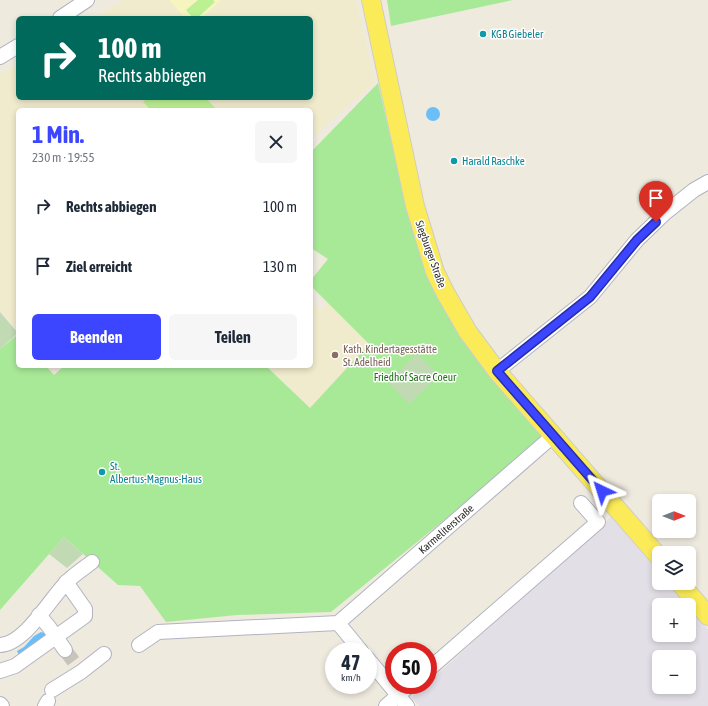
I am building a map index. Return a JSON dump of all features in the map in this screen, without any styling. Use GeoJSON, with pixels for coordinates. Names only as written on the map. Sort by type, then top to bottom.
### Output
{"type":"FeatureCollection","features":[{"type":"Feature","properties":{"kind":"main road","name":"Siegburger Straße"},"geometry":{"type":"LineString","coordinates":[[371,0],[415,206],[433,265],[453,308],[468,332],[497,371],[652,549]]}},
{"type":"Feature","properties":{"kind":"main road"},"geometry":{"type":"LineString","coordinates":[[686,590],[708,616]]}},
{"type":"Feature","properties":{"kind":"street"},"geometry":{"type":"LineString","coordinates":[[63,16],[87,0]]}},
{"type":"Feature","properties":{"kind":"street"},"geometry":{"type":"LineString","coordinates":[[0,57],[16,47]]}},
{"type":"Feature","properties":{"kind":"street"},"geometry":{"type":"LineString","coordinates":[[497,371],[590,297],[642,235],[665,213],[694,190],[708,182]]}},
{"type":"Feature","properties":{"kind":"street","name":"Karmeliterstraße"},"geometry":{"type":"LineString","coordinates":[[338,623],[554,435]]}},
{"type":"Feature","properties":{"kind":"street"},"geometry":{"type":"LineString","coordinates":[[437,662],[598,522],[581,503]]}},
{"type":"Feature","properties":{"kind":"street"},"geometry":{"type":"LineString","coordinates":[[0,645],[11,643],[20,636],[39,616],[66,582],[92,562]]}},
{"type":"Feature","properties":{"kind":"street"},"geometry":{"type":"LineString","coordinates":[[0,671],[15,666],[86,614],[85,609],[66,582]]}},
{"type":"Feature","properties":{"kind":"street"},"geometry":{"type":"LineString","coordinates":[[39,616],[64,650]]}},
{"type":"Feature","properties":{"kind":"street"},"geometry":{"type":"LineString","coordinates":[[139,645],[158,632],[338,623],[354,642]]}},
{"type":"Feature","properties":{"kind":"street"},"geometry":{"type":"LineString","coordinates":[[48,699],[81,672],[101,660]]}},
{"type":"Feature","properties":{"kind":"street"},"geometry":{"type":"LineString","coordinates":[[377,670],[402,701],[386,706]]}},
{"type":"Feature","properties":{"kind":"shaded area"},"geometry":{"type":"Polygon","coordinates":[[[123,0],[356,0],[375,82],[313,137],[313,108],[16,108],[16,328],[0,310],[0,75],[16,65],[16,100],[313,100],[313,16],[97,16],[123,0]]]}},
{"type":"Feature","properties":{"kind":"shaded area","name":"Kath. Kindertagesstätte St. Adelheid"},"geometry":{"type":"Polygon","coordinates":[[[328,302],[370,344],[310,408],[270,368],[313,368],[313,303],[320,310],[328,302]]]}},
{"type":"Feature","properties":{"kind":"shaded area"},"geometry":{"type":"Polygon","coordinates":[[[611,517],[652,565],[652,590],[674,590],[680,598],[652,598],[652,642],[696,642],[696,616],[708,630],[708,706],[419,706],[412,698],[416,694],[437,694],[437,675],[611,517]]]}},
{"type":"Feature","properties":{"kind":"green space"},"geometry":{"type":"Polygon","coordinates":[[[198,0],[213,0],[215,2],[199,16],[191,16],[186,10],[198,0]]]}},
{"type":"Feature","properties":{"kind":"green space"},"geometry":{"type":"Polygon","coordinates":[[[387,0],[513,0],[391,26],[387,0]]]}},
{"type":"Feature","properties":{"kind":"green space"},"geometry":{"type":"Polygon","coordinates":[[[378,83],[409,219],[428,271],[545,438],[331,612],[237,615],[166,622],[140,586],[118,585],[64,537],[0,610],[0,349],[16,336],[16,368],[48,368],[54,375],[62,368],[268,368],[310,408],[369,344],[313,288],[313,278],[328,259],[313,249],[313,150],[378,83]]]}},
{"type":"Feature","properties":{"kind":"green space"},"geometry":{"type":"Polygon","coordinates":[[[146,100],[208,100],[215,108],[149,108],[143,102],[146,100]]]}},
{"type":"Feature","properties":{"kind":"green space"},"geometry":{"type":"Polygon","coordinates":[[[0,312],[16,331],[16,335],[0,349],[0,312]]]}},
{"type":"Feature","properties":{"kind":"green space","name":"Friedhof Sacre Coeur"},"geometry":{"type":"Polygon","coordinates":[[[417,354],[439,375],[409,404],[388,382],[417,354]]]}},
{"type":"Feature","properties":{"kind":"green space"},"geometry":{"type":"Polygon","coordinates":[[[64,537],[83,554],[67,568],[49,554],[64,537]]]}},
{"type":"Feature","properties":{"kind":"sand"},"geometry":{"type":"Polygon","coordinates":[[[169,0],[221,0],[204,16],[183,16],[169,0]]]}},
{"type":"Feature","properties":{"kind":"water"},"geometry":{"type":"Polygon","coordinates":[[[430,107],[436,107],[440,111],[440,117],[436,121],[430,121],[426,117],[426,111],[430,107]]]}},
{"type":"Feature","properties":{"kind":"water"},"geometry":{"type":"Polygon","coordinates":[[[41,632],[45,633],[46,636],[20,657],[17,651],[24,647],[34,636],[41,632]]]}},
{"type":"Feature","properties":{"kind":"tunnel"},"geometry":{"type":"LineString","coordinates":[[65,650],[77,666]]}},
{"type":"Feature","properties":{"kind":"place","name":"KGB Giebeler"},"geometry":{"type":"Point","coordinates":[483,34]}},
{"type":"Feature","properties":{"kind":"place","name":"Harald Raschke"},"geometry":{"type":"Point","coordinates":[454,161]}},
{"type":"Feature","properties":{"kind":"place","name":"Kath. Kindertagesstätte St. Adelheid"},"geometry":{"type":"Point","coordinates":[335,355]}},
{"type":"Feature","properties":{"kind":"place","name":"St. Albertus-Magnus-Haus"},"geometry":{"type":"Point","coordinates":[102,472]}},
{"type":"Feature","properties":{"kind":"route"},"geometry":{"type":"LineString","coordinates":[[602,491],[497,371],[590,297],[637,240],[656,222]]}}]}
